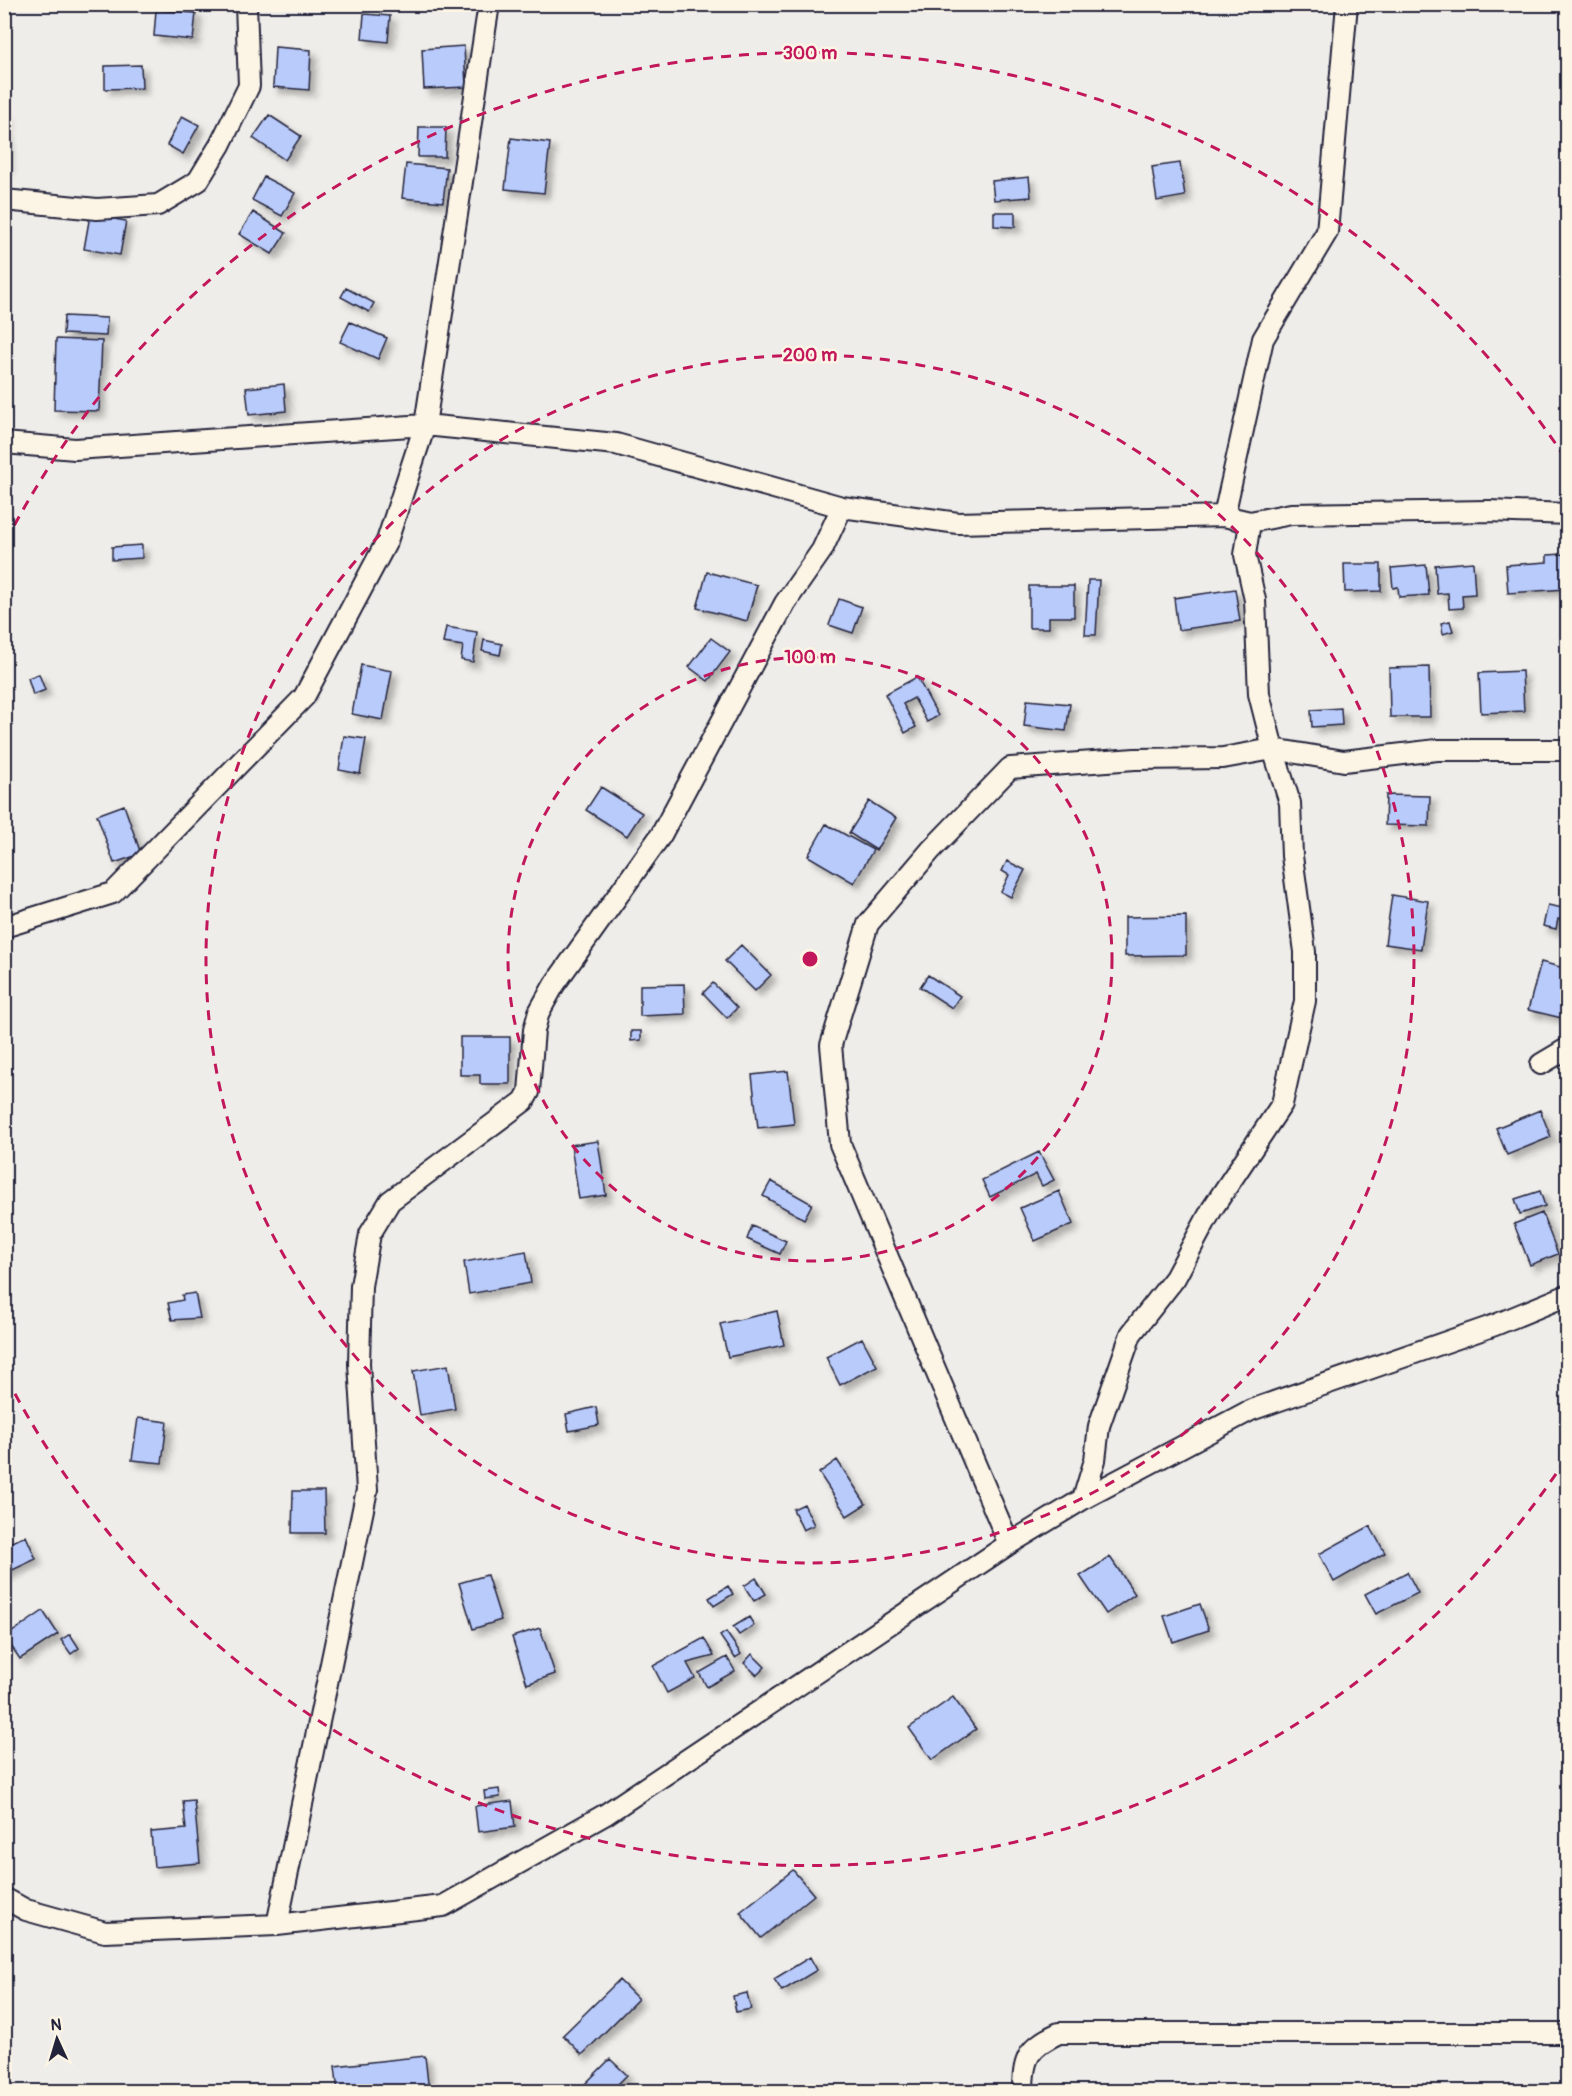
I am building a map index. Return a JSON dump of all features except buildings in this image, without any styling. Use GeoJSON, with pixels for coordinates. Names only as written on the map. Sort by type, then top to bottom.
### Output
{"type":"FeatureCollection","features":[{"type":"Feature","properties":{"kind":"street"},"geometry":{"type":"LineString","coordinates":[[4,200],[97,209],[158,205],[198,181],[220,145],[249,86],[246,4]]}},
{"type":"Feature","properties":{"kind":"street"},"geometry":{"type":"LineString","coordinates":[[4,927],[113,893],[304,697],[387,541],[425,425],[489,4]]}},
{"type":"Feature","properties":{"kind":"street"},"geometry":{"type":"LineString","coordinates":[[1224,516],[1263,339],[1327,232],[1347,4]]}},
{"type":"Feature","properties":{"kind":"street"},"geometry":{"type":"LineString","coordinates":[[4,443],[75,449],[425,425],[616,444],[842,507],[958,523],[1224,516],[1250,522],[1291,514],[1489,511],[1568,514]]}},
{"type":"Feature","properties":{"kind":"street"},"geometry":{"type":"LineString","coordinates":[[277,1925],[367,1490],[359,1364],[361,1286],[370,1234],[390,1201],[524,1101],[529,1092],[534,1030],[538,1012],[554,985],[661,835],[784,603],[822,550],[842,507]]}},
{"type":"Feature","properties":{"kind":"street"},"geometry":{"type":"LineString","coordinates":[[1083,1499],[1095,1460],[1099,1426],[1131,1335],[1175,1278],[1212,1209],[1282,1104],[1305,1001],[1305,952],[1292,856],[1290,803],[1258,694],[1255,600],[1245,555],[1250,522]]}},
{"type":"Feature","properties":{"kind":"street"},"geometry":{"type":"LineString","coordinates":[[1009,1544],[840,1144],[831,1045],[868,924],[931,850],[1010,768],[1135,759],[1223,758],[1273,749],[1344,760],[1437,750],[1568,750]]}},
{"type":"Feature","properties":{"kind":"street"},"geometry":{"type":"LineString","coordinates":[[1540,1064],[1568,1048]]}},
{"type":"Feature","properties":{"kind":"street"},"geometry":{"type":"LineString","coordinates":[[4,1898],[26,1910],[105,1932],[277,1925],[442,1906],[606,1814],[1009,1544],[1083,1499],[1251,1410],[1495,1325],[1568,1294]]}},
{"type":"Feature","properties":{"kind":"street"},"geometry":{"type":"LineString","coordinates":[[1023,2091],[1027,2054],[1039,2042],[1059,2033],[1568,2033]]}}]}
